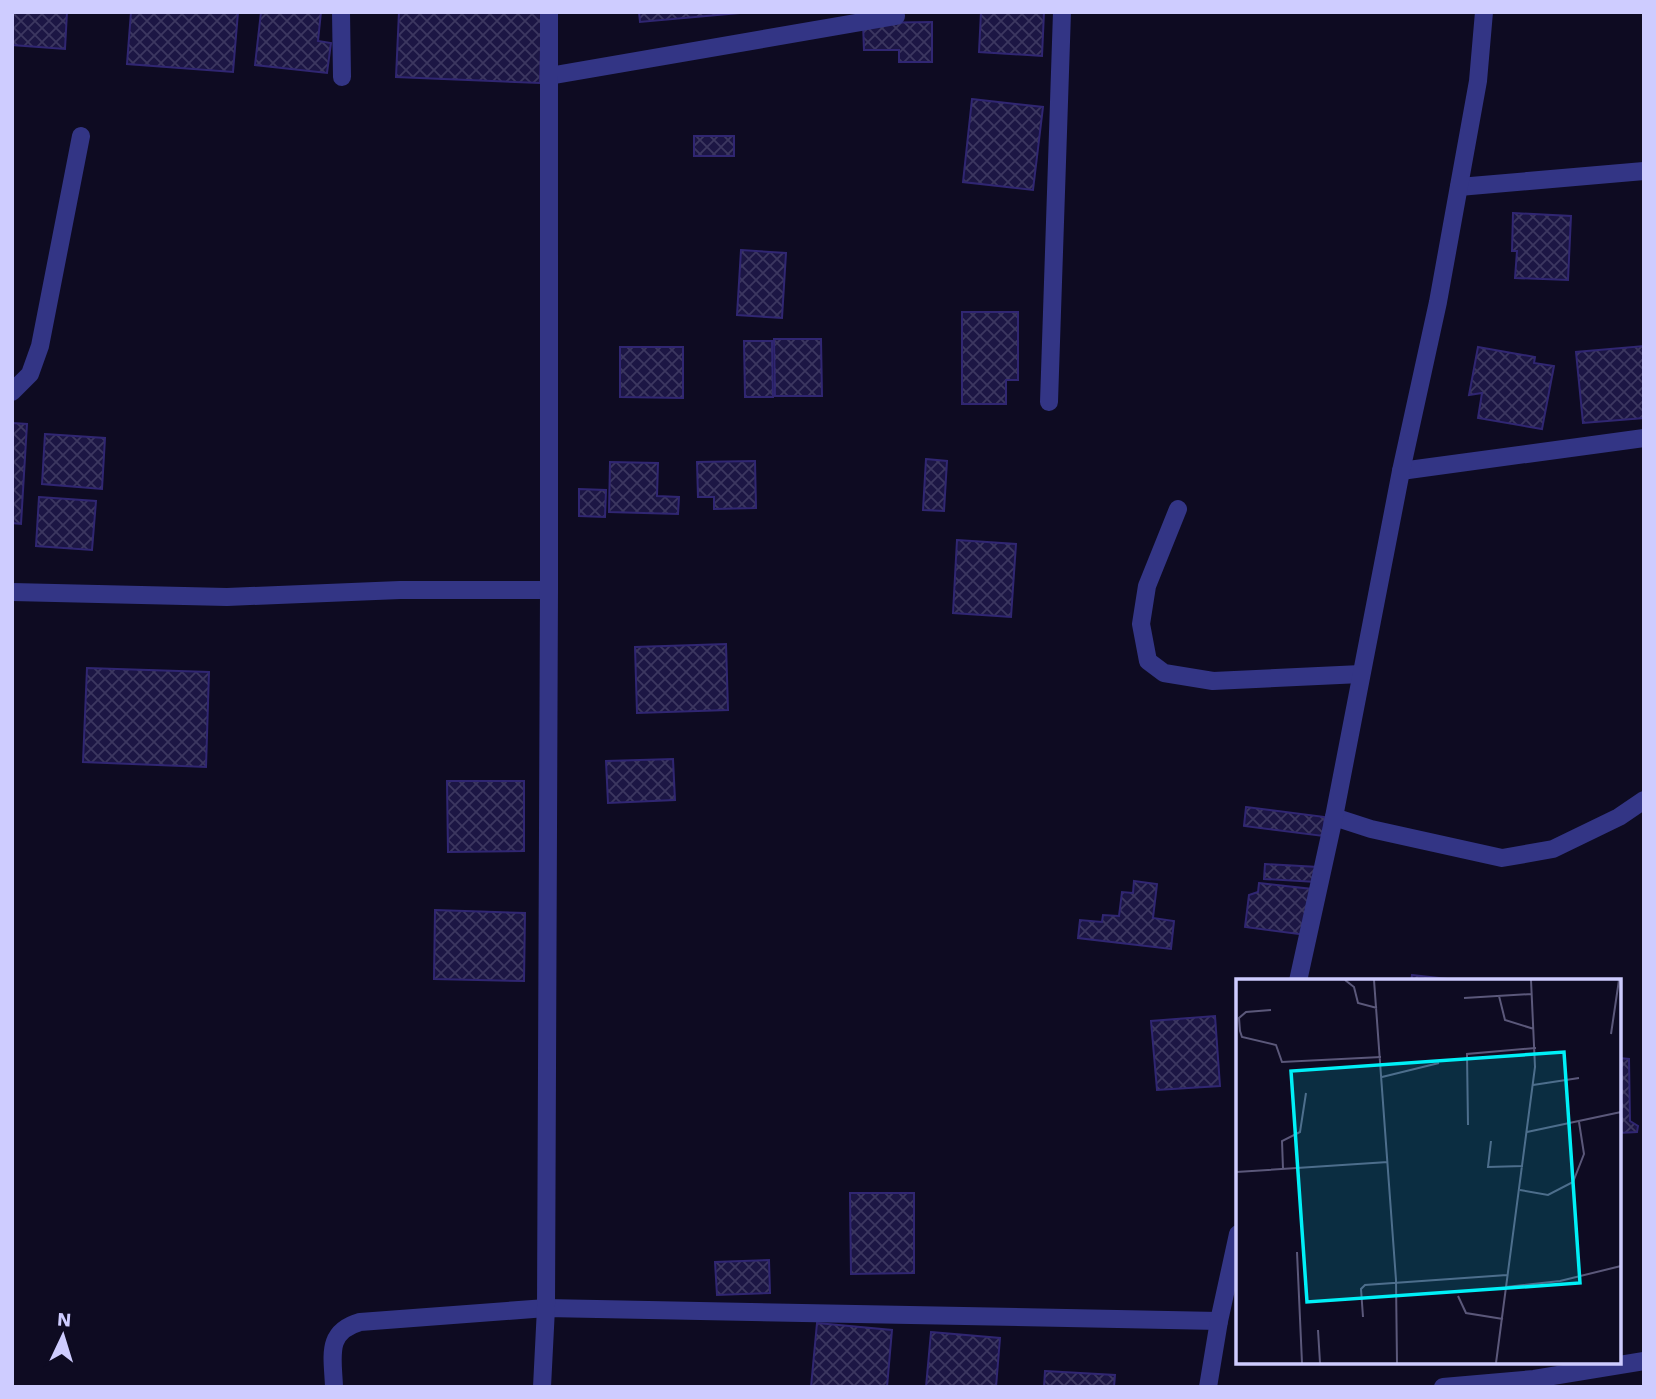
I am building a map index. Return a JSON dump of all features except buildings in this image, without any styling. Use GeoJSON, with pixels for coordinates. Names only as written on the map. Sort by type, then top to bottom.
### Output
{"type":"FeatureCollection","features":[{"type":"Feature","properties":{"kind":"street"},"geometry":{"type":"LineString","coordinates":[[341,12],[342,77]]}},
{"type":"Feature","properties":{"kind":"street"},"geometry":{"type":"LineString","coordinates":[[542,1387],[546,1308],[549,12]]}},
{"type":"Feature","properties":{"kind":"street"},"geometry":{"type":"LineString","coordinates":[[1049,402],[1062,12]]}},
{"type":"Feature","properties":{"kind":"street"},"geometry":{"type":"LineString","coordinates":[[1298,979],[1334,817],[1401,471],[1438,302],[1478,81],[1484,12]]}},
{"type":"Feature","properties":{"kind":"street"},"geometry":{"type":"LineString","coordinates":[[549,76],[896,16]]}},
{"type":"Feature","properties":{"kind":"street"},"geometry":{"type":"LineString","coordinates":[[12,392],[30,374],[40,345],[81,136]]}},
{"type":"Feature","properties":{"kind":"street"},"geometry":{"type":"LineString","coordinates":[[1459,187],[1644,171]]}},
{"type":"Feature","properties":{"kind":"street"},"geometry":{"type":"LineString","coordinates":[[1401,471],[1644,438]]}},
{"type":"Feature","properties":{"kind":"street"},"geometry":{"type":"LineString","coordinates":[[1178,509],[1147,586],[1142,624],[1148,661],[1164,673],[1213,681],[1361,674]]}},
{"type":"Feature","properties":{"kind":"street"},"geometry":{"type":"LineString","coordinates":[[12,592],[227,597],[400,590],[549,590]]}},
{"type":"Feature","properties":{"kind":"street"},"geometry":{"type":"LineString","coordinates":[[1334,817],[1371,829],[1502,858],[1553,849],[1619,817],[1644,800]]}},
{"type":"Feature","properties":{"kind":"street"},"geometry":{"type":"LineString","coordinates":[[1208,1387],[1236,1243]]}},
{"type":"Feature","properties":{"kind":"street"},"geometry":{"type":"LineString","coordinates":[[334,1387],[333,1343],[344,1328],[351,1325],[360,1322],[546,1308],[1219,1321]]}},
{"type":"Feature","properties":{"kind":"street"},"geometry":{"type":"LineString","coordinates":[[1443,1387],[1534,1379],[1644,1361]]}}]}
